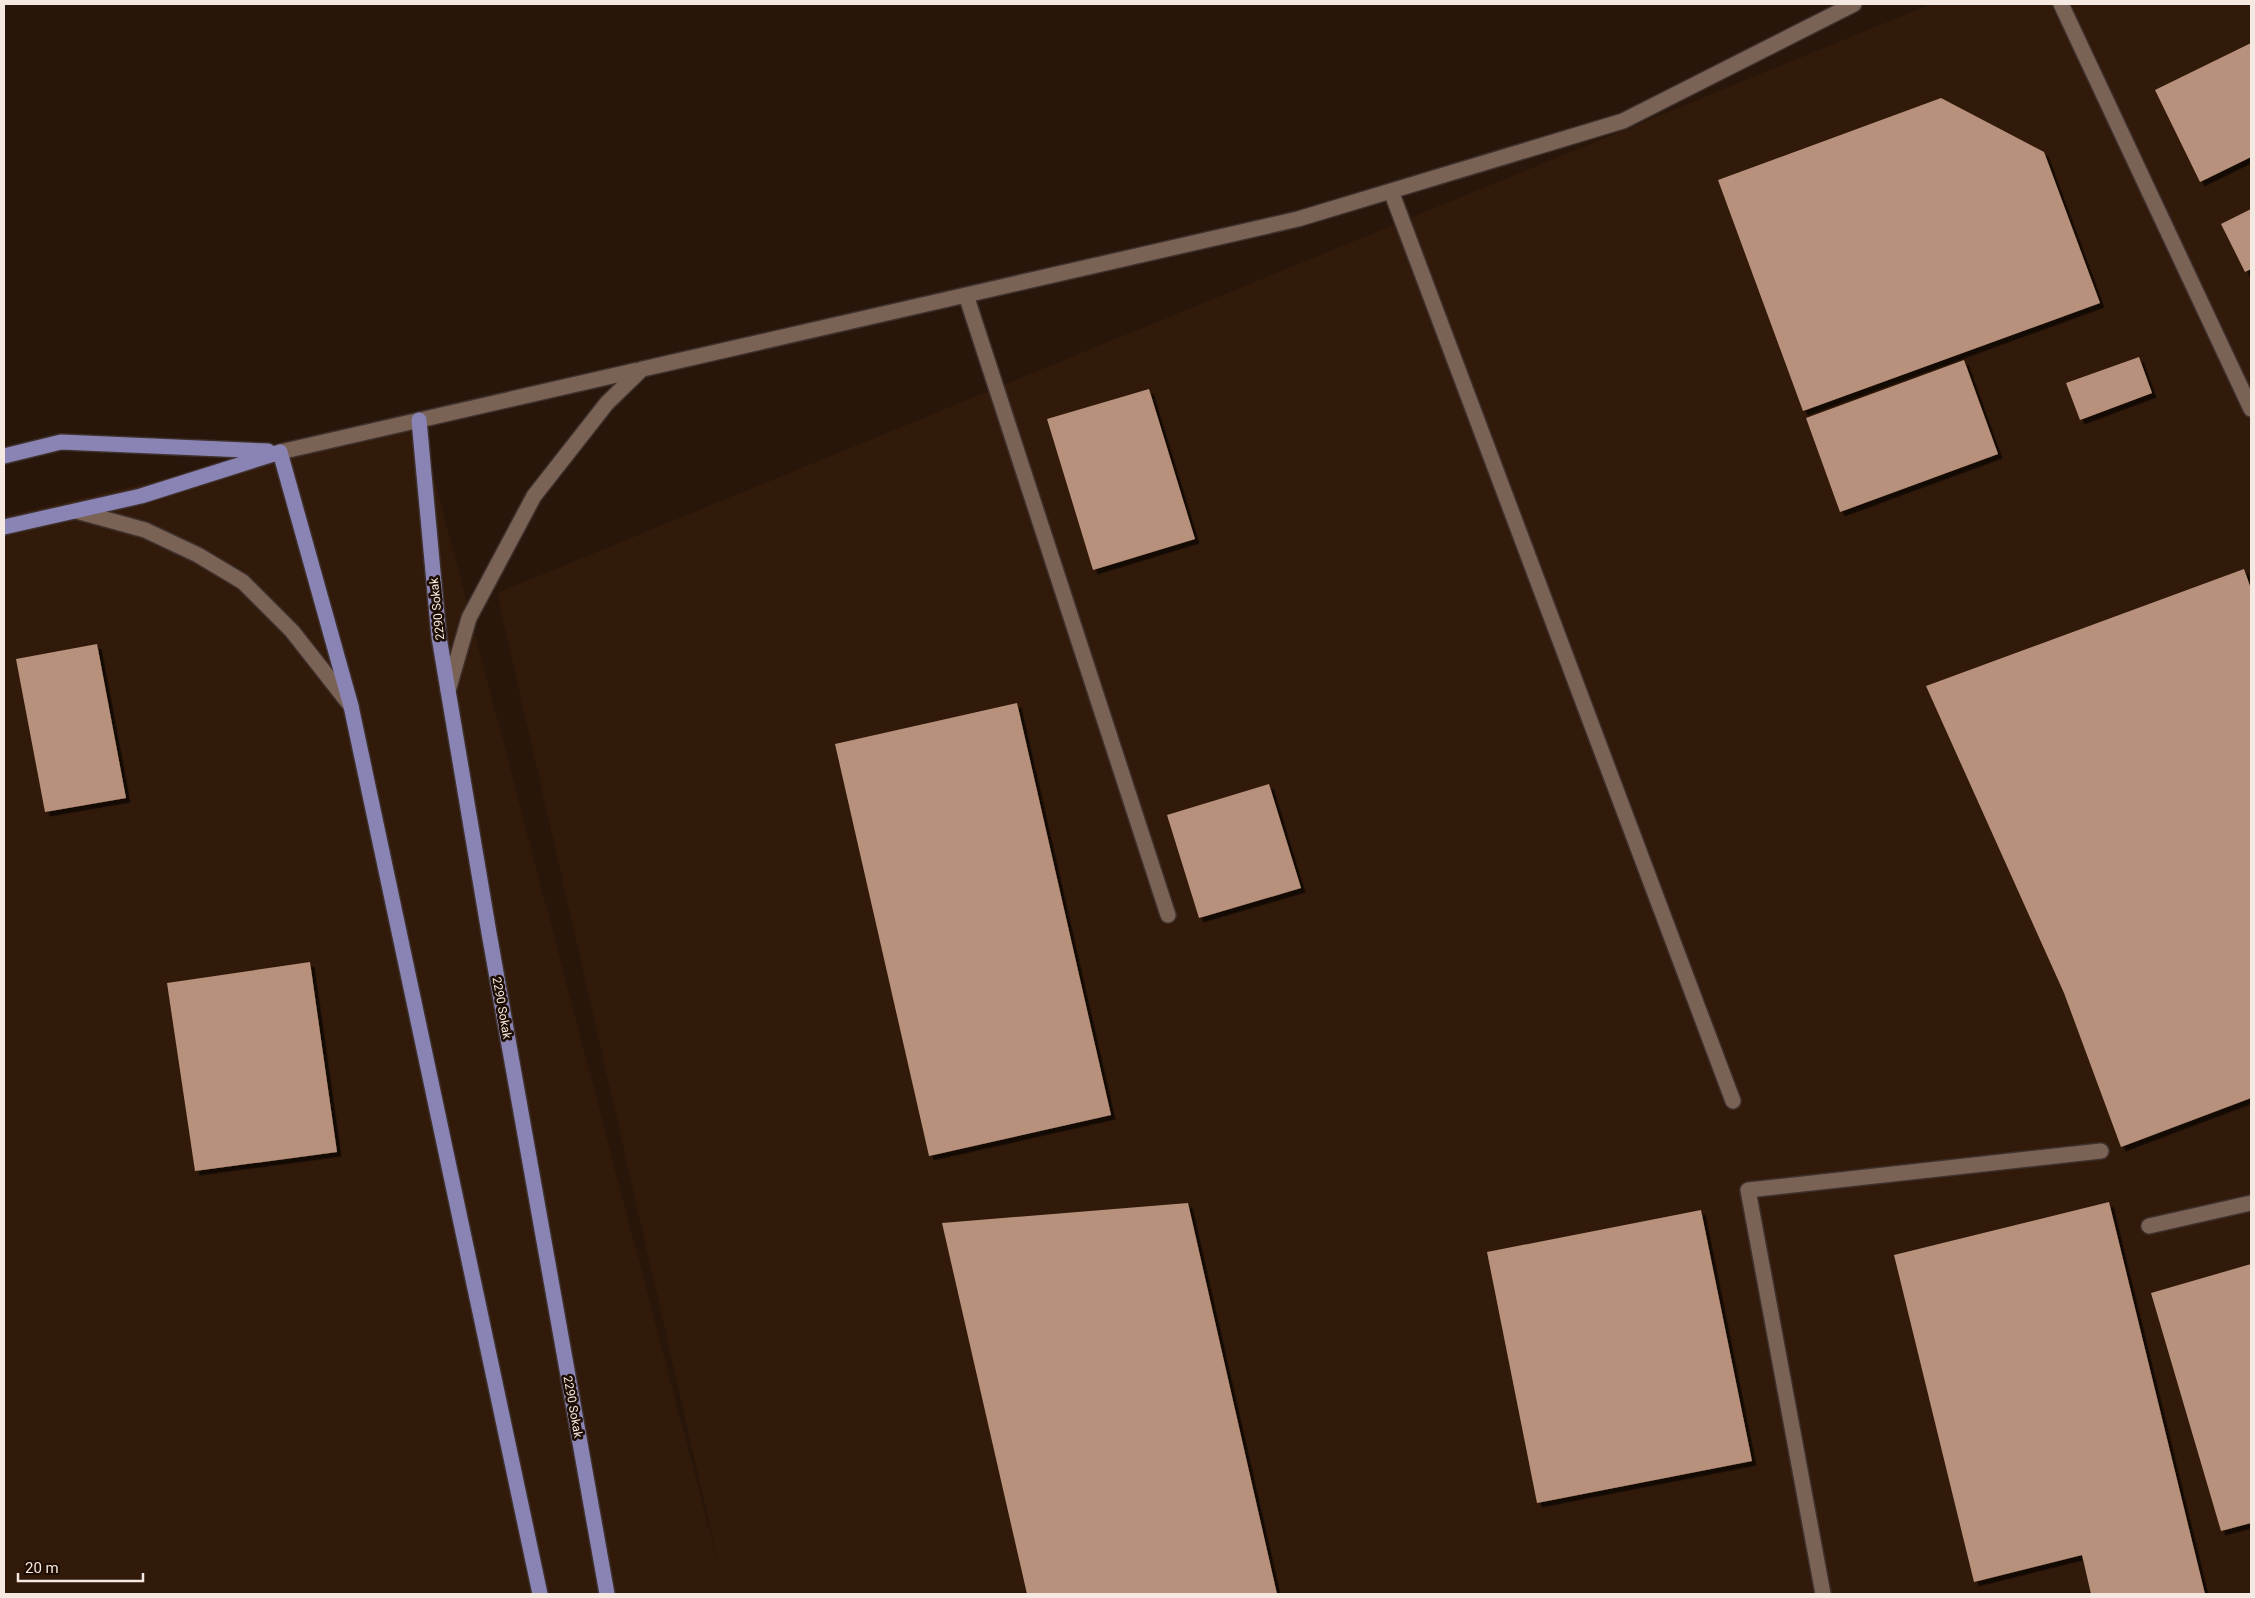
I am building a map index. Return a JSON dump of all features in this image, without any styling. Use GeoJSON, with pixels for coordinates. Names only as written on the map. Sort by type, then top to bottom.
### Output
{"type":"FeatureCollection","features":[{"type":"Feature","properties":{"kind":"main road","name":"2290 Sokak"},"geometry":{"type":"LineString","coordinates":[[419,420],[439,637],[492,952],[607,1594]]}},
{"type":"Feature","properties":{"kind":"main road"},"geometry":{"type":"LineString","coordinates":[[4,456],[61,442],[280,452]]}},
{"type":"Feature","properties":{"kind":"main road"},"geometry":{"type":"LineString","coordinates":[[4,527],[141,496],[280,452]]}},
{"type":"Feature","properties":{"kind":"main road"},"geometry":{"type":"LineString","coordinates":[[280,452],[351,706],[540,1594]]}},
{"type":"Feature","properties":{"kind":"street"},"geometry":{"type":"LineString","coordinates":[[280,452],[1298,219],[1623,121],[1854,4]]}},
{"type":"Feature","properties":{"kind":"street"},"geometry":{"type":"LineString","coordinates":[[2061,4],[2251,409]]}},
{"type":"Feature","properties":{"kind":"street"},"geometry":{"type":"LineString","coordinates":[[1391,191],[1733,1101]]}},
{"type":"Feature","properties":{"kind":"street"},"geometry":{"type":"LineString","coordinates":[[966,295],[1168,915]]}},
{"type":"Feature","properties":{"kind":"street"},"geometry":{"type":"LineString","coordinates":[[448,691],[469,618],[534,496],[607,403],[643,368]]}},
{"type":"Feature","properties":{"kind":"street"},"geometry":{"type":"LineString","coordinates":[[76,511],[145,530],[198,555],[243,582],[292,631],[351,706]]}},
{"type":"Feature","properties":{"kind":"street"},"geometry":{"type":"LineString","coordinates":[[1823,1594],[1748,1190],[2101,1152]]}},
{"type":"Feature","properties":{"kind":"street"},"geometry":{"type":"LineString","coordinates":[[2149,1226],[2251,1203]]}},
{"type":"Feature","properties":{"kind":"shaded area"},"geometry":{"type":"Polygon","coordinates":[[[1931,4],[2251,4],[2251,1594],[4,1594],[4,516],[419,420],[720,1571],[497,593],[1931,4]]]}},
{"type":"Feature","properties":{"kind":"building"},"geometry":{"type":"Polygon","coordinates":[[[2251,43],[2251,157],[2200,182],[2155,90],[2251,43]]]}},
{"type":"Feature","properties":{"kind":"building"},"geometry":{"type":"Polygon","coordinates":[[[1941,98],[2044,152],[2100,303],[1803,411],[1718,180],[1941,98]]]}},
{"type":"Feature","properties":{"kind":"building"},"geometry":{"type":"Polygon","coordinates":[[[2251,209],[2251,269],[2245,272],[2221,224],[2251,209]]]}},
{"type":"Feature","properties":{"kind":"building"},"geometry":{"type":"Polygon","coordinates":[[[2139,357],[2152,393],[2080,420],[2066,383],[2139,357]]]}},
{"type":"Feature","properties":{"kind":"building"},"geometry":{"type":"Polygon","coordinates":[[[1964,360],[1998,454],[1840,512],[1806,418],[1964,360]]]}},
{"type":"Feature","properties":{"kind":"building"},"geometry":{"type":"Polygon","coordinates":[[[1149,389],[1195,539],[1093,570],[1047,419],[1149,389]]]}},
{"type":"Feature","properties":{"kind":"building"},"geometry":{"type":"Polygon","coordinates":[[[2244,569],[2251,589],[2251,1098],[2121,1147],[2064,993],[1926,686],[2244,569]]]}},
{"type":"Feature","properties":{"kind":"building"},"geometry":{"type":"Polygon","coordinates":[[[97,644],[126,798],[45,812],[16,659],[97,644]]]}},
{"type":"Feature","properties":{"kind":"building"},"geometry":{"type":"Polygon","coordinates":[[[1017,703],[1111,1115],[929,1156],[835,744],[1017,703]]]}},
{"type":"Feature","properties":{"kind":"building"},"geometry":{"type":"Polygon","coordinates":[[[1269,784],[1301,888],[1199,918],[1167,815],[1269,784]]]}},
{"type":"Feature","properties":{"kind":"building"},"geometry":{"type":"Polygon","coordinates":[[[310,962],[337,1152],[195,1171],[167,983],[310,962]]]}},
{"type":"Feature","properties":{"kind":"building"},"geometry":{"type":"Polygon","coordinates":[[[2109,1202],[2205,1594],[2091,1594],[2082,1555],[1974,1582],[1894,1255],[2109,1202]]]}},
{"type":"Feature","properties":{"kind":"building"},"geometry":{"type":"Polygon","coordinates":[[[1188,1203],[1277,1594],[1027,1594],[942,1223],[1188,1203]]]}},
{"type":"Feature","properties":{"kind":"building"},"geometry":{"type":"Polygon","coordinates":[[[1701,1210],[1752,1461],[1537,1503],[1487,1252],[1701,1210]]]}},
{"type":"Feature","properties":{"kind":"building"},"geometry":{"type":"Polygon","coordinates":[[[2251,1264],[2251,1523],[2221,1531],[2151,1293],[2251,1264]]]}}]}
